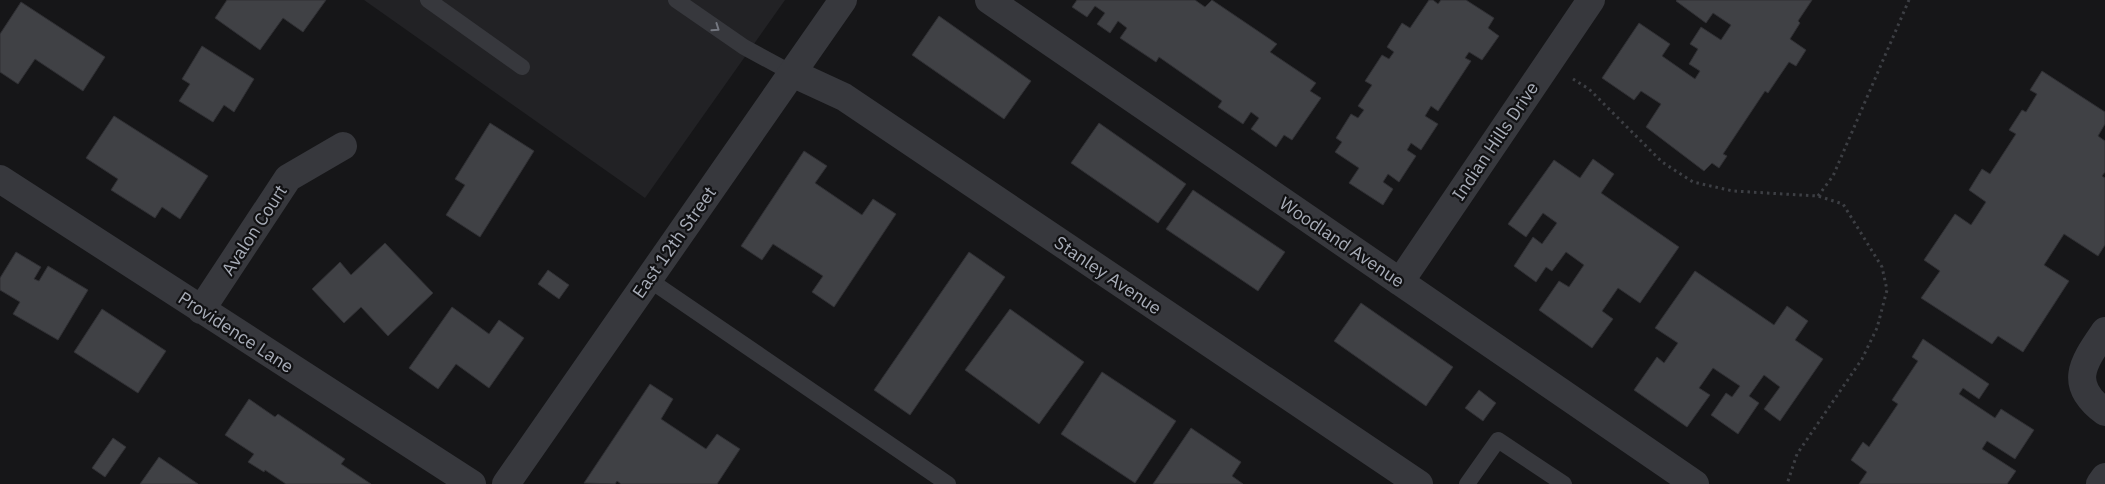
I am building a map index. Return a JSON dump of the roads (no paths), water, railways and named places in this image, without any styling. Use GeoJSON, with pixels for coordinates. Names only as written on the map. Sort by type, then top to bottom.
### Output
{"type":"FeatureCollection","features":[{"type":"Feature","properties":{"kind":"street","name":"East 12th Street"},"geometry":{"type":"LineString","coordinates":[[506,484],[843,0]]}},
{"type":"Feature","properties":{"kind":"street","name":"Woodland Avenue"},"geometry":{"type":"LineString","coordinates":[[989,0],[1694,484]]}},
{"type":"Feature","properties":{"kind":"street","name":"Indian Hills Drive"},"geometry":{"type":"LineString","coordinates":[[1400,282],[1591,0]]}},
{"type":"Feature","properties":{"kind":"street","name":"Stanley Avenue"},"geometry":{"type":"LineString","coordinates":[[792,72],[852,102],[1419,484]]}},
{"type":"Feature","properties":{"kind":"street","name":"Avalon Court"},"geometry":{"type":"LineString","coordinates":[[201,310],[288,178],[343,146]]}},
{"type":"Feature","properties":{"kind":"street","name":"Providence Lane"},"geometry":{"type":"LineString","coordinates":[[0,179],[472,484]]}},
{"type":"Feature","properties":{"kind":"street"},"geometry":{"type":"LineString","coordinates":[[2105,332],[2086,359],[2081,379],[2090,401],[2105,412]]}},
{"type":"Feature","properties":{"kind":"street"},"geometry":{"type":"LineString","coordinates":[[2100,484],[2105,477]]}},
{"type":"Feature","properties":{"kind":"lane"},"geometry":{"type":"LineString","coordinates":[[428,0],[522,67]]}},
{"type":"Feature","properties":{"kind":"lane"},"geometry":{"type":"LineString","coordinates":[[676,0],[750,51],[792,72]]}},
{"type":"Feature","properties":{"kind":"lane"},"geometry":{"type":"LineString","coordinates":[[648,279],[948,484]]}},
{"type":"Feature","properties":{"kind":"lane"},"geometry":{"type":"LineString","coordinates":[[1467,484],[1498,440],[1564,484]]}}]}
